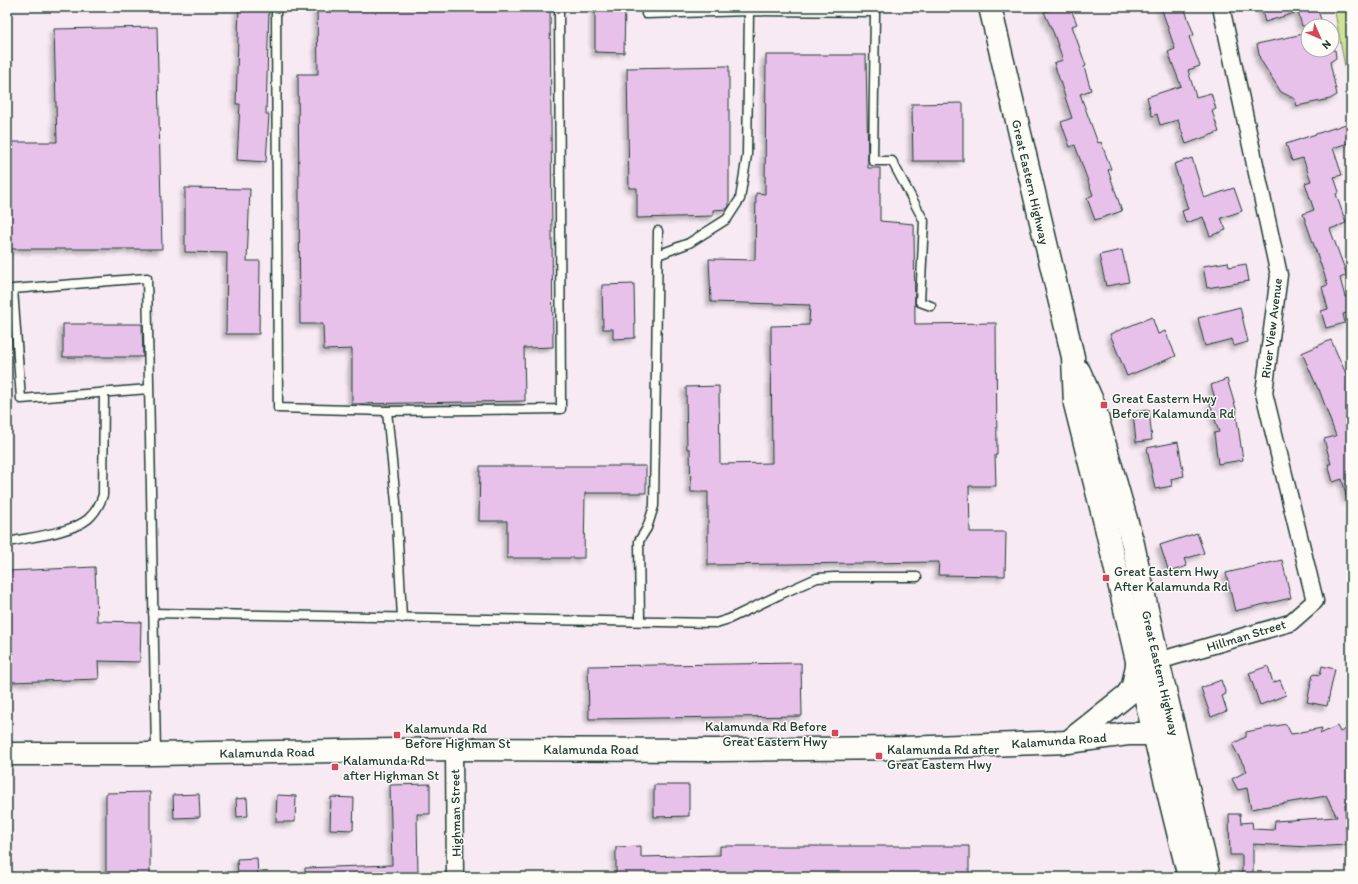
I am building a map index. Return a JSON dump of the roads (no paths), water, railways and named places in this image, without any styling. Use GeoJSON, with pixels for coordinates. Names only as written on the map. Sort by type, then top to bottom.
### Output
{"type":"FeatureCollection","features":[{"type":"Feature","properties":{"kind":"main road","name":"Great Eastern Highway"},"geometry":{"type":"LineString","coordinates":[[990,7],[1073,356],[1075,404],[1106,527],[1155,661],[1164,732],[1189,877]]}},
{"type":"Feature","properties":{"kind":"main road"},"geometry":{"type":"LineString","coordinates":[[1068,742],[1127,695],[1155,661]]}},
{"type":"Feature","properties":{"kind":"main road","name":"Great Eastern Highway"},"geometry":{"type":"LineString","coordinates":[[1164,732],[1209,877]]}},
{"type":"Feature","properties":{"kind":"main road","name":"Kalamunda Road"},"geometry":{"type":"LineString","coordinates":[[7,754],[156,754],[454,749],[715,750],[896,748],[1068,742],[1128,734],[1164,732]]}},
{"type":"Feature","properties":{"kind":"street","name":"River View Avenue"},"geometry":{"type":"LineString","coordinates":[[1221,7],[1279,275],[1264,393],[1314,601]]}},
{"type":"Feature","properties":{"kind":"street","name":"Hillman Street"},"geometry":{"type":"LineString","coordinates":[[1155,661],[1290,623],[1314,601]]}},
{"type":"Feature","properties":{"kind":"street","name":"Highman Street"},"geometry":{"type":"LineString","coordinates":[[454,749],[456,877]]}},
{"type":"Feature","properties":{"kind":"lane"},"geometry":{"type":"LineString","coordinates":[[276,7],[278,408],[387,411],[561,409],[559,7]]}},
{"type":"Feature","properties":{"kind":"lane"},"geometry":{"type":"LineString","coordinates":[[658,255],[689,243],[727,219],[740,198],[747,156],[747,9]]}},
{"type":"Feature","properties":{"kind":"lane"},"geometry":{"type":"LineString","coordinates":[[646,14],[747,9],[876,12],[873,161],[892,161],[924,221],[920,302],[931,306]]}},
{"type":"Feature","properties":{"kind":"lane"},"geometry":{"type":"LineString","coordinates":[[640,621],[639,541],[648,528],[654,506],[658,231]]}},
{"type":"Feature","properties":{"kind":"lane"},"geometry":{"type":"LineString","coordinates":[[150,389],[21,399],[13,289],[147,278],[150,389],[156,754]]}},
{"type":"Feature","properties":{"kind":"lane"},"geometry":{"type":"LineString","coordinates":[[8,542],[70,529],[88,519],[98,507],[103,496],[104,392]]}},
{"type":"Feature","properties":{"kind":"lane"},"geometry":{"type":"LineString","coordinates":[[387,411],[396,502],[402,618]]}},
{"type":"Feature","properties":{"kind":"lane"},"geometry":{"type":"LineString","coordinates":[[154,613],[716,623],[729,619],[817,578],[917,577]]}},
{"type":"Feature","properties":{"kind":"place","name":"Great Eastern Hwy Before Kalamunda Rd"},"geometry":{"type":"Point","coordinates":[1104,405]}},
{"type":"Feature","properties":{"kind":"place","name":"Great Eastern Hwy After Kalamunda Rd"},"geometry":{"type":"Point","coordinates":[1106,578]}},
{"type":"Feature","properties":{"kind":"place","name":"Kalamunda Rd Before Great Eastern Hwy"},"geometry":{"type":"Point","coordinates":[835,733]}},
{"type":"Feature","properties":{"kind":"place","name":"Kalamunda Rd Before Highman St"},"geometry":{"type":"Point","coordinates":[397,735]}},
{"type":"Feature","properties":{"kind":"place","name":"Kalamunda Rd after Great Eastern Hwy"},"geometry":{"type":"Point","coordinates":[879,756]}},
{"type":"Feature","properties":{"kind":"place","name":"Kalamunda Rd after Highman St"},"geometry":{"type":"Point","coordinates":[335,767]}}]}
